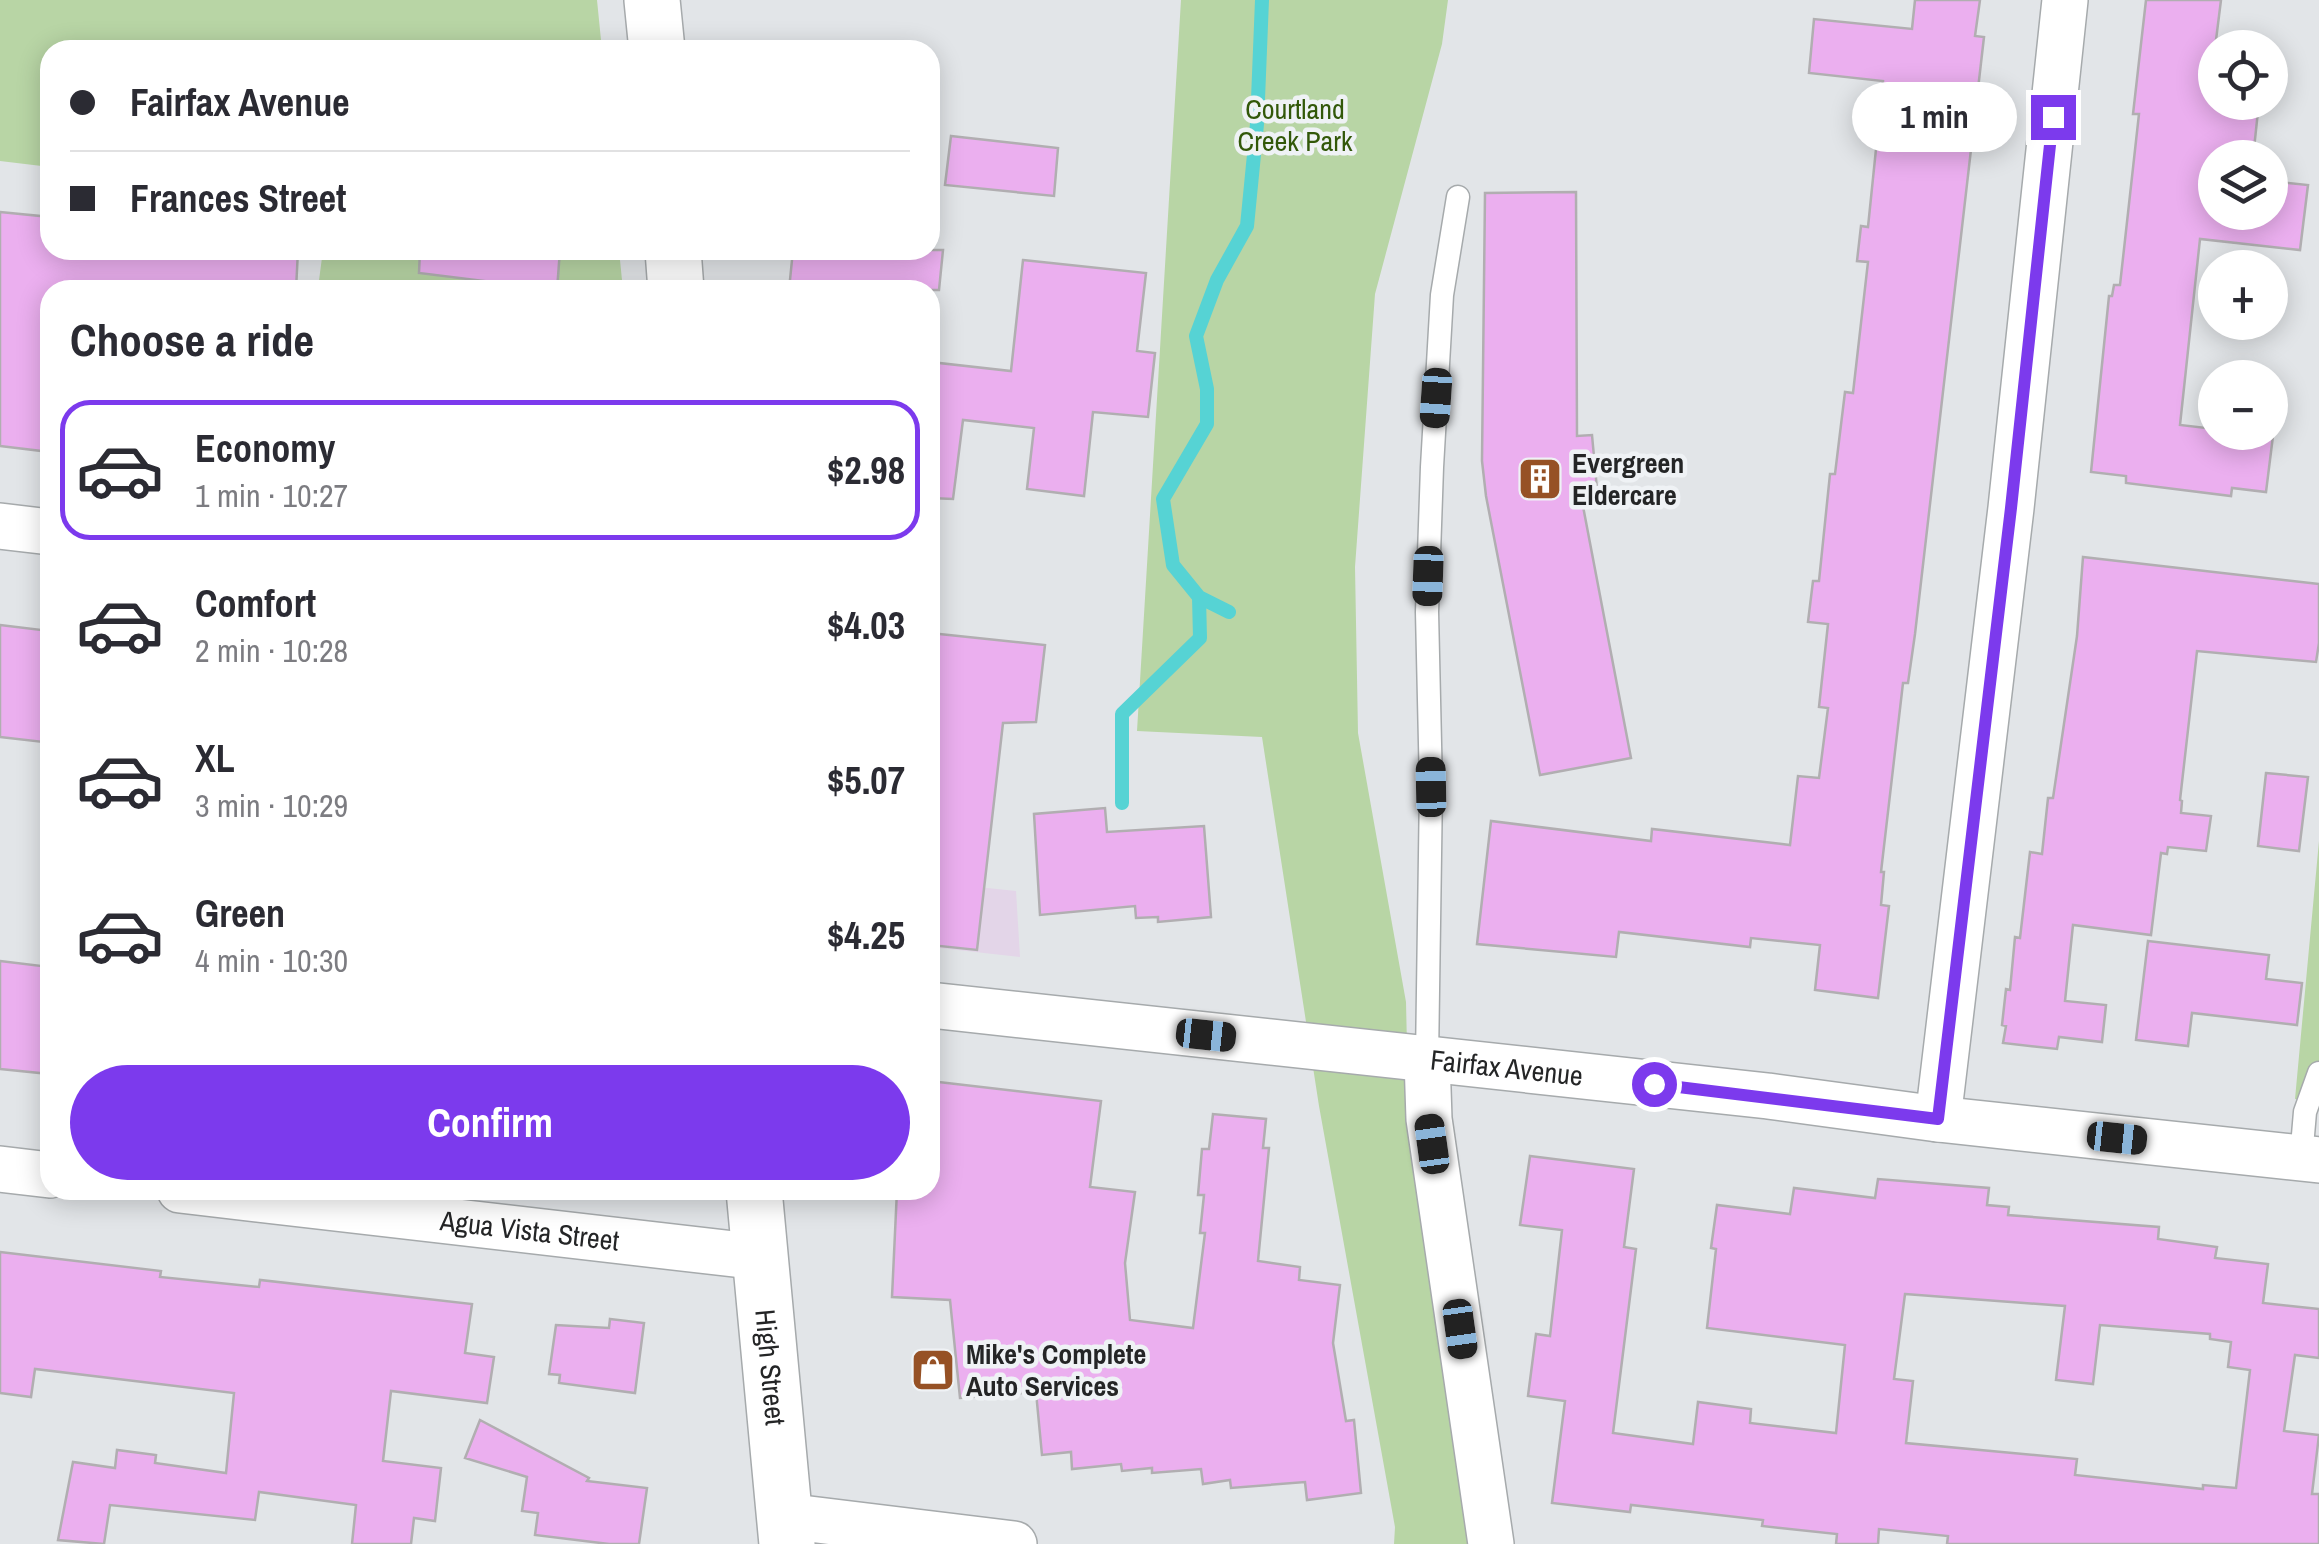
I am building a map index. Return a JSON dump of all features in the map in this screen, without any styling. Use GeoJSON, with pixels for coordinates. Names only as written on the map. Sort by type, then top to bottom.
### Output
{"type":"FeatureCollection","features":[{"type":"Feature","properties":{"kind":"main road"},"geometry":{"type":"LineString","coordinates":[[652,0],[655,40]]}},
{"type":"Feature","properties":{"kind":"main road","name":"High Street"},"geometry":{"type":"LineString","coordinates":[[755,1200],[786,1530]]}},
{"type":"Feature","properties":{"kind":"street"},"geometry":{"type":"LineString","coordinates":[[1938,1119],[2014,488],[2066,0]]}},
{"type":"Feature","properties":{"kind":"street"},"geometry":{"type":"LineString","coordinates":[[0,526],[40,531]]}},
{"type":"Feature","properties":{"kind":"street","name":"Fairfax Avenue"},"geometry":{"type":"LineString","coordinates":[[940,1006],[2310,1159]]}},
{"type":"Feature","properties":{"kind":"street"},"geometry":{"type":"LineString","coordinates":[[1428,1060],[1429,1119],[1491,1544]]}},
{"type":"Feature","properties":{"kind":"street"},"geometry":{"type":"LineString","coordinates":[[0,1169],[40,1174]]}},
{"type":"Feature","properties":{"kind":"street","name":"Agua Vista Street"},"geometry":{"type":"LineString","coordinates":[[268,1200],[760,1256]]}},
{"type":"Feature","properties":{"kind":"street"},"geometry":{"type":"LineString","coordinates":[[786,1530],[1014,1544]]}},
{"type":"Feature","properties":{"kind":"lane"},"geometry":{"type":"LineString","coordinates":[[1428,1060],[1431,787],[1427,612],[1432,467],[1442,296],[1458,197]]}},
{"type":"Feature","properties":{"kind":"lane"},"geometry":{"type":"LineString","coordinates":[[2310,1159],[2304,1112],[2319,1074]]}},
{"type":"Feature","properties":{"kind":"shaded area"},"geometry":{"type":"Polygon","coordinates":[[[940,883],[1016,891],[1020,957],[940,948],[940,883]]]}},
{"type":"Feature","properties":{"kind":"green space"},"geometry":{"type":"Polygon","coordinates":[[[0,0],[597,0],[601,40],[40,40],[40,166],[0,161],[0,0]]]}},
{"type":"Feature","properties":{"kind":"green space","name":"Courtland Creek Park"},"geometry":{"type":"Polygon","coordinates":[[[1181,0],[1448,0],[1442,44],[1375,294],[1355,567],[1358,733],[1406,1002],[1409,1134],[1474,1544],[1394,1544],[1395,1527],[1319,1106],[1262,737],[1137,731],[1181,0]]]}},
{"type":"Feature","properties":{"kind":"green space"},"geometry":{"type":"Polygon","coordinates":[[[322,260],[620,260],[622,280],[319,280],[322,260]]]}},
{"type":"Feature","properties":{"kind":"green space"},"geometry":{"type":"Polygon","coordinates":[[[2319,841],[2319,1102],[2295,1099],[2319,841]]]}},
{"type":"Feature","properties":{"kind":"building"},"geometry":{"type":"Polygon","coordinates":[[[1915,0],[1980,0],[1975,36],[1984,37],[1915,634],[1908,683],[1903,683],[1881,872],[1881,905],[1889,906],[1878,998],[1815,990],[1820,945],[1751,938],[1750,947],[1619,932],[1616,957],[1477,944],[1491,821],[1651,841],[1652,829],[1790,845],[1798,776],[1819,778],[1828,708],[1819,707],[1828,624],[1808,622],[1813,581],[1819,581],[1830,474],[1835,474],[1845,392],[1853,393],[1868,262],[1857,261],[1861,226],[1868,227],[1883,81],[1809,73],[1814,19],[1912,29],[1915,0]]]}},
{"type":"Feature","properties":{"kind":"building"},"geometry":{"type":"Polygon","coordinates":[[[2146,0],[2221,0],[2217,30],[2198,30],[2198,120],[2257,120],[2255,140],[2198,140],[2198,230],[2288,230],[2288,183],[2308,185],[2300,250],[2200,239],[2180,425],[2198,427],[2198,450],[2271,450],[2266,492],[2232,488],[2231,496],[2126,483],[2126,476],[2091,472],[2109,296],[2114,285],[2120,285],[2139,114],[2133,114],[2146,0]]]}},
{"type":"Feature","properties":{"kind":"building"},"geometry":{"type":"Polygon","coordinates":[[[951,136],[1058,148],[1054,196],[945,185],[951,136]]]}},
{"type":"Feature","properties":{"kind":"building","name":"Evergreen Eldercare"},"geometry":{"type":"Polygon","coordinates":[[[1576,192],[1577,436],[1592,435],[1598,500],[1582,501],[1631,758],[1540,775],[1482,461],[1485,193],[1576,192]]]}},
{"type":"Feature","properties":{"kind":"building"},"geometry":{"type":"Polygon","coordinates":[[[0,212],[40,216],[40,260],[298,260],[296,280],[40,280],[40,451],[0,446],[0,212]]]}},
{"type":"Feature","properties":{"kind":"building"},"geometry":{"type":"Polygon","coordinates":[[[943,250],[940,280],[790,280],[792,260],[940,260],[943,250]]]}},
{"type":"Feature","properties":{"kind":"building"},"geometry":{"type":"Polygon","coordinates":[[[420,260],[559,260],[558,280],[476,280],[419,273],[420,260]]]}},
{"type":"Feature","properties":{"kind":"building"},"geometry":{"type":"Polygon","coordinates":[[[1023,260],[1146,273],[1137,351],[1155,353],[1148,417],[1093,412],[1084,496],[1027,489],[1034,428],[963,420],[953,499],[940,498],[940,363],[1011,371],[1023,260]]]}},
{"type":"Feature","properties":{"kind":"building"},"geometry":{"type":"Polygon","coordinates":[[[2083,557],[2319,584],[2319,643],[2316,662],[2197,651],[2180,800],[2181,813],[2211,816],[2206,851],[2168,847],[2167,854],[2161,853],[2151,935],[2073,925],[2065,1001],[2106,1005],[2102,1042],[2059,1037],[2057,1049],[2003,1043],[2006,1026],[2002,1025],[2015,937],[2020,938],[2030,852],[2042,854],[2048,798],[2053,798],[2077,636],[2083,557]]]}},
{"type":"Feature","properties":{"kind":"building"},"geometry":{"type":"Polygon","coordinates":[[[0,625],[40,630],[40,742],[0,737],[0,625]]]}},
{"type":"Feature","properties":{"kind":"building"},"geometry":{"type":"Polygon","coordinates":[[[940,634],[1045,645],[1036,722],[1003,723],[977,950],[940,946],[940,634]]]}},
{"type":"Feature","properties":{"kind":"building"},"geometry":{"type":"Polygon","coordinates":[[[2266,773],[2308,777],[2299,851],[2258,846],[2266,773]]]}},
{"type":"Feature","properties":{"kind":"building"},"geometry":{"type":"Polygon","coordinates":[[[1105,808],[1107,832],[1204,826],[1211,917],[1158,922],[1158,917],[1136,918],[1135,906],[1040,915],[1034,814],[1105,808]]]}},
{"type":"Feature","properties":{"kind":"building"},"geometry":{"type":"Polygon","coordinates":[[[2148,941],[2269,955],[2266,979],[2302,983],[2297,1025],[2192,1013],[2188,1046],[2136,1040],[2148,941]]]}},
{"type":"Feature","properties":{"kind":"building"},"geometry":{"type":"Polygon","coordinates":[[[0,961],[40,966],[40,1073],[0,1069],[0,961]]]}},
{"type":"Feature","properties":{"kind":"building"},"geometry":{"type":"Polygon","coordinates":[[[940,1082],[1101,1101],[1090,1187],[1135,1192],[1125,1263],[1130,1320],[1193,1328],[1205,1233],[1200,1233],[1204,1195],[1198,1195],[1202,1149],[1209,1149],[1213,1114],[1266,1119],[1263,1148],[1269,1148],[1258,1261],[1300,1267],[1299,1280],[1340,1285],[1333,1343],[1346,1421],[1354,1420],[1361,1493],[1307,1500],[1305,1482],[1231,1488],[1230,1480],[1203,1484],[1201,1469],[1152,1473],[1152,1468],[1122,1471],[1121,1464],[1072,1469],[1071,1452],[1042,1455],[1036,1392],[960,1398],[950,1300],[892,1297],[897,1200],[940,1200],[940,1082]]]}},
{"type":"Feature","properties":{"kind":"building"},"geometry":{"type":"Polygon","coordinates":[[[1530,1156],[1634,1169],[1624,1247],[1636,1249],[1613,1433],[1693,1444],[1698,1402],[1751,1409],[1750,1423],[1836,1433],[1845,1345],[1707,1328],[1717,1205],[1790,1214],[1794,1188],[1875,1198],[1878,1179],[1989,1188],[1987,1205],[2009,1207],[2008,1215],[2159,1227],[2158,1239],[2217,1247],[2215,1258],[2268,1264],[2263,1303],[2319,1309],[2319,1358],[2295,1355],[2284,1431],[2319,1435],[2312,1494],[2319,1494],[2319,1544],[1947,1544],[1948,1536],[1879,1529],[1878,1544],[1836,1544],[1837,1534],[1762,1526],[1763,1520],[1631,1505],[1630,1512],[1552,1503],[1565,1401],[1528,1396],[1536,1334],[1550,1336],[1562,1230],[1520,1225],[1530,1156]],[[1905,1294],[1894,1379],[1913,1381],[1906,1443],[2077,1459],[2075,1475],[2203,1489],[2203,1485],[2236,1488],[2250,1370],[2228,1367],[2231,1342],[2210,1339],[2210,1334],[2100,1325],[2093,1384],[2056,1380],[2065,1306],[1905,1294]]]}},
{"type":"Feature","properties":{"kind":"building"},"geometry":{"type":"Polygon","coordinates":[[[0,1252],[161,1271],[160,1277],[259,1287],[260,1280],[472,1304],[465,1353],[494,1357],[487,1403],[391,1391],[383,1461],[441,1468],[435,1521],[414,1518],[411,1544],[352,1544],[356,1505],[259,1492],[255,1520],[110,1505],[104,1544],[58,1540],[73,1462],[115,1468],[117,1450],[156,1455],[155,1463],[226,1473],[234,1393],[35,1369],[31,1397],[0,1393],[0,1252]]]}},
{"type":"Feature","properties":{"kind":"building"},"geometry":{"type":"Polygon","coordinates":[[[610,1319],[644,1323],[635,1393],[559,1383],[560,1375],[549,1374],[556,1325],[609,1328],[610,1319]]]}},
{"type":"Feature","properties":{"kind":"building"},"geometry":{"type":"Polygon","coordinates":[[[480,1420],[589,1478],[587,1481],[647,1488],[639,1544],[535,1535],[538,1513],[522,1511],[527,1477],[465,1458],[480,1420]]]}},
{"type":"Feature","properties":{"kind":"waterway"},"geometry":{"type":"LineString","coordinates":[[1122,803],[1122,714],[1200,638],[1199,597],[1173,565],[1163,499],[1207,424],[1207,389],[1196,336],[1217,280],[1247,226],[1257,124],[1262,0]]}},
{"type":"Feature","properties":{"kind":"waterway"},"geometry":{"type":"LineString","coordinates":[[1199,597],[1229,612]]}},
{"type":"Feature","properties":{"kind":"place","name":"Evergreen Eldercare"},"geometry":{"type":"Point","coordinates":[1540,479]}},
{"type":"Feature","properties":{"kind":"place","name":"Mike's Complete Auto Services"},"geometry":{"type":"Point","coordinates":[933,1370]}},
{"type":"Feature","properties":{"kind":"route"},"geometry":{"type":"LineString","coordinates":[[1654,1084],[1938,1119],[2053,117]]}}]}
